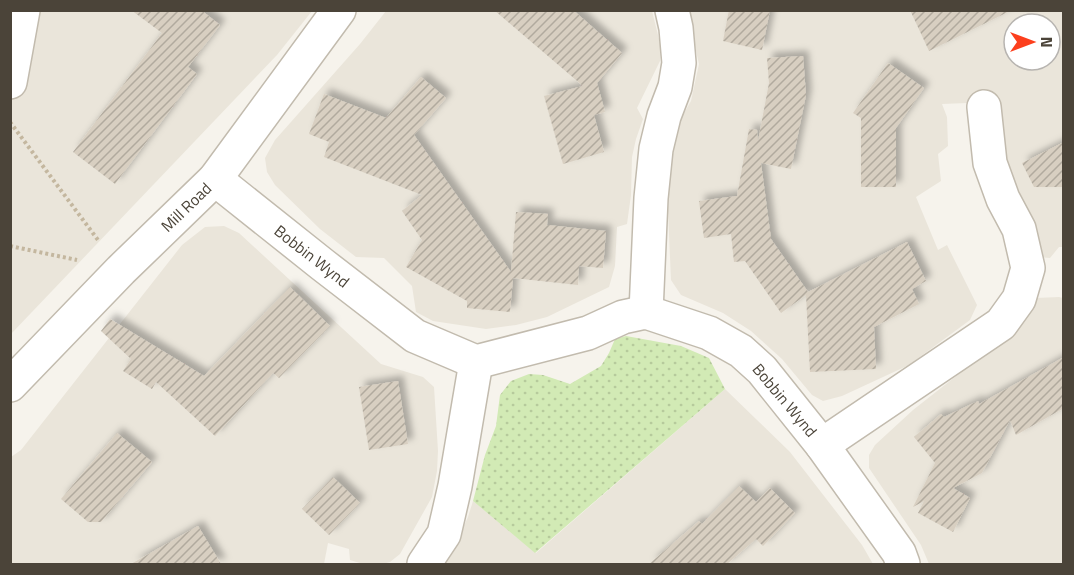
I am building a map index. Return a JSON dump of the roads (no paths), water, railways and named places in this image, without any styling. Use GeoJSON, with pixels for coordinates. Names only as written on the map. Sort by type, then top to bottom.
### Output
{"type":"FeatureCollection","features":[{"type":"Feature","properties":{"kind":"street"},"geometry":{"type":"LineString","coordinates":[[10,82],[23,10]]}},
{"type":"Feature","properties":{"kind":"street","name":"Mill Road"},"geometry":{"type":"LineString","coordinates":[[10,385],[121,270],[215,178],[339,10]]}},
{"type":"Feature","properties":{"kind":"street"},"geometry":{"type":"LineString","coordinates":[[424,564],[444,534],[476,363],[588,333],[623,317],[646,312],[651,198],[656,149],[664,116],[675,87],[679,63],[672,10]]}},
{"type":"Feature","properties":{"kind":"street"},"geometry":{"type":"LineString","coordinates":[[822,445],[1001,324],[1019,299],[1028,268],[1019,229],[1003,199],[990,163],[984,107]]}},
{"type":"Feature","properties":{"kind":"street","name":"Bobbin Wynd"},"geometry":{"type":"LineString","coordinates":[[215,178],[414,336],[476,363]]}},
{"type":"Feature","properties":{"kind":"street","name":"Bobbin Wynd"},"geometry":{"type":"LineString","coordinates":[[646,312],[709,333],[741,351],[762,370],[822,445],[899,553],[903,564]]}}]}
